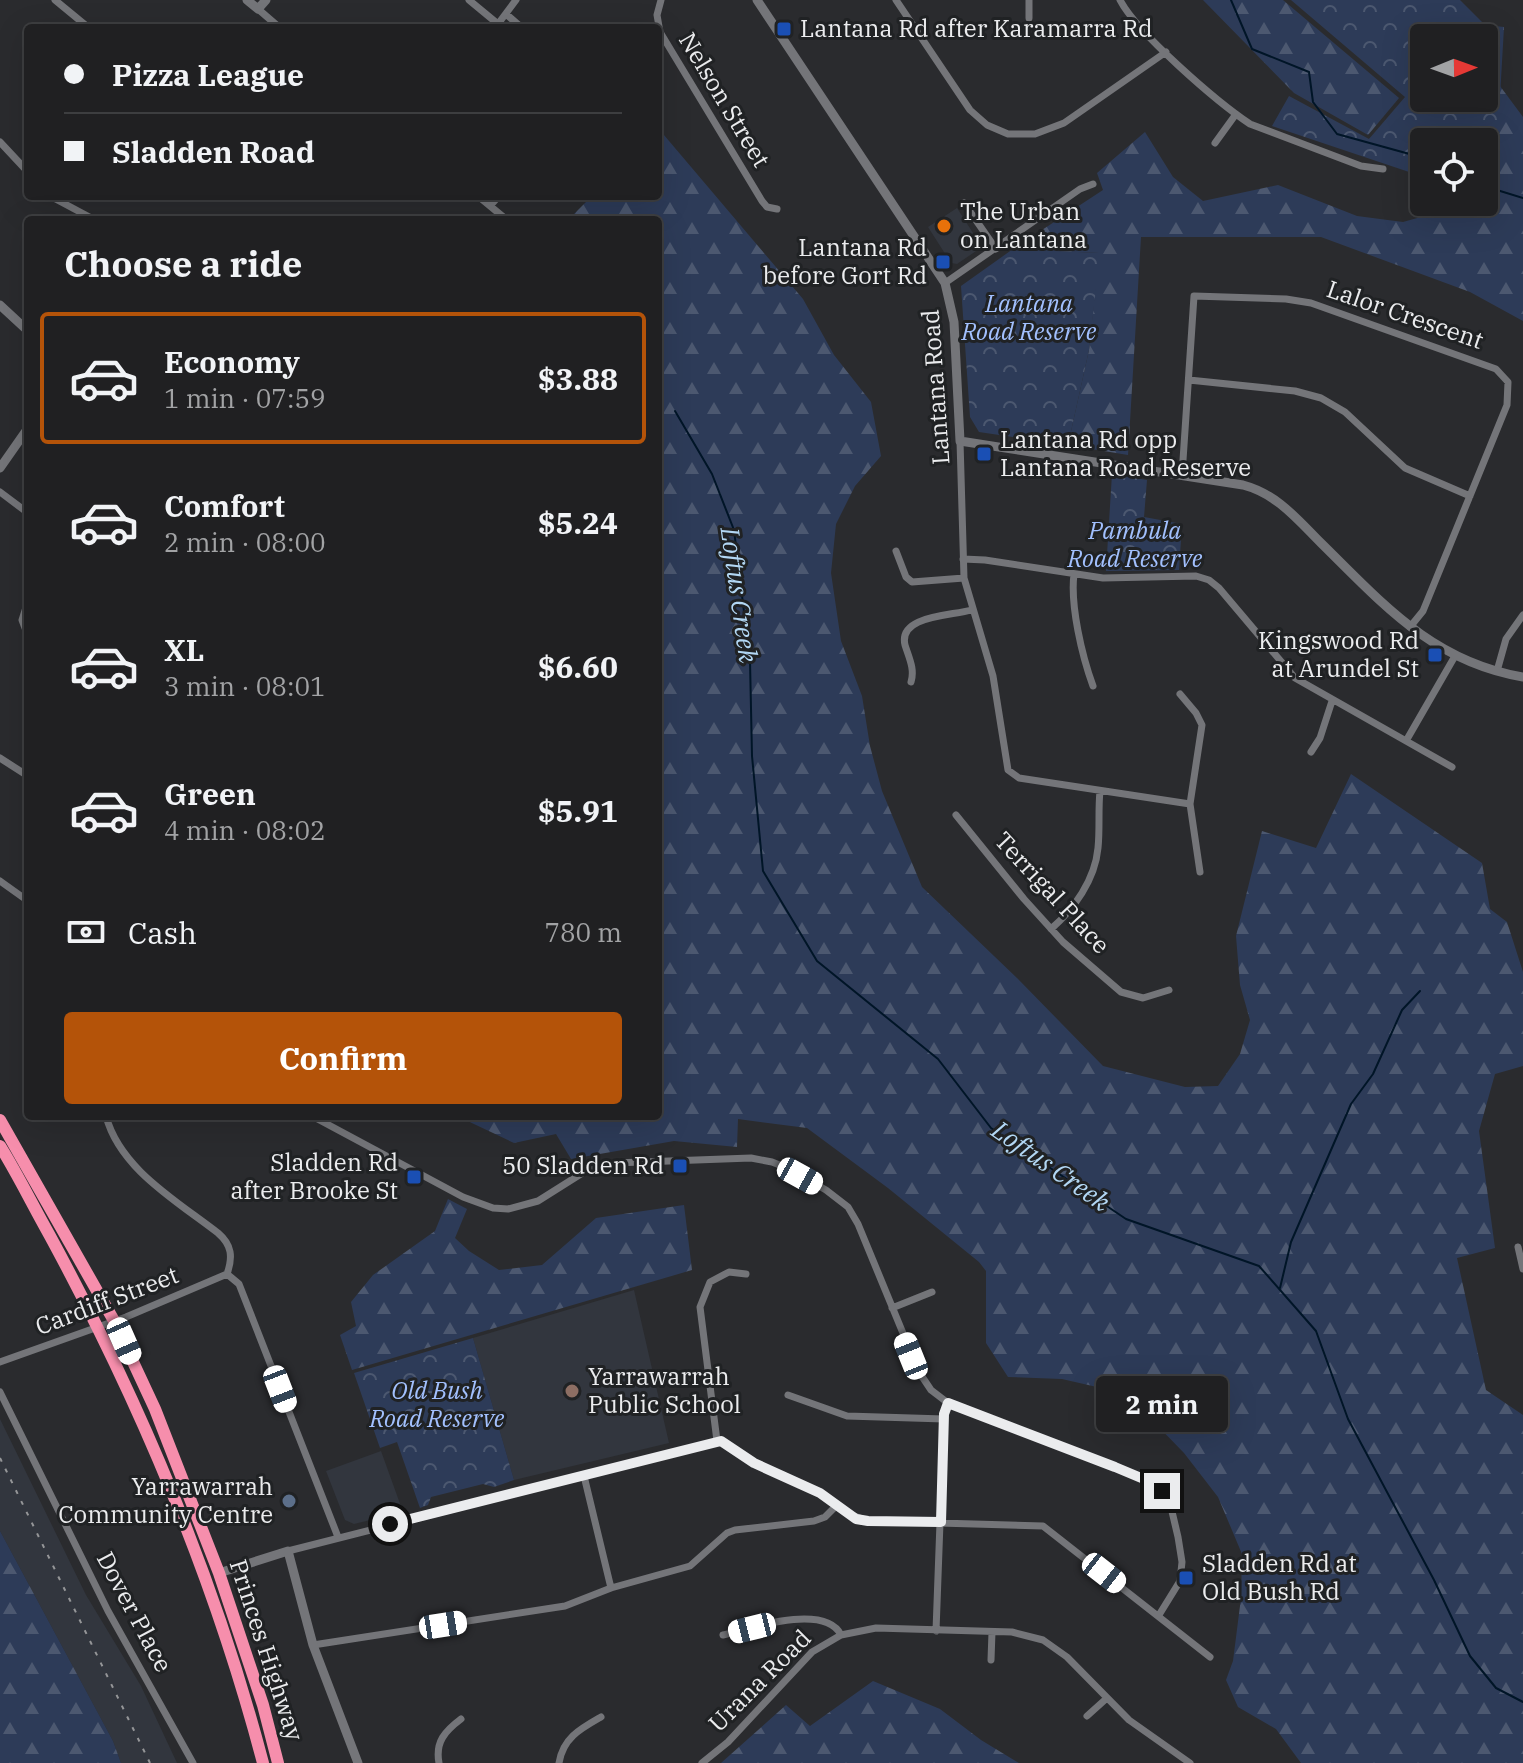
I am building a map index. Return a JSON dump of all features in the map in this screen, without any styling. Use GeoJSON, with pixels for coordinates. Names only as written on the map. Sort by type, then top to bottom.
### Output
{"type":"FeatureCollection","features":[{"type":"Feature","properties":{"kind":"highway","name":"Princes Highway"},"geometry":{"type":"LineString","coordinates":[[0,1120],[115,1321],[155,1409],[219,1573],[263,1705],[278,1763]]}},
{"type":"Feature","properties":{"kind":"highway","name":"Princes Highway"},"geometry":{"type":"LineString","coordinates":[[0,1146],[99,1326],[143,1425],[192,1547],[263,1763]]}},
{"type":"Feature","properties":{"kind":"highway"},"geometry":{"type":"LineString","coordinates":[[192,1547],[219,1573],[215,1588],[245,1675],[244,1699]]}},
{"type":"Feature","properties":{"kind":"street"},"geometry":{"type":"LineString","coordinates":[[55,0],[84,24]]}},
{"type":"Feature","properties":{"kind":"street"},"geometry":{"type":"LineString","coordinates":[[247,0],[275,24]]}},
{"type":"Feature","properties":{"kind":"street"},"geometry":{"type":"LineString","coordinates":[[258,9],[266,0]]}},
{"type":"Feature","properties":{"kind":"street"},"geometry":{"type":"LineString","coordinates":[[469,0],[494,24]]}},
{"type":"Feature","properties":{"kind":"street"},"geometry":{"type":"LineString","coordinates":[[498,24],[516,0]]}},
{"type":"Feature","properties":{"kind":"street","name":"Nelson Street"},"geometry":{"type":"LineString","coordinates":[[657,24],[661,0]]}},
{"type":"Feature","properties":{"kind":"street","name":"Lantana Road"},"geometry":{"type":"LineString","coordinates":[[757,0],[945,283],[954,322],[964,578],[993,676],[1010,774],[1100,791]]}},
{"type":"Feature","properties":{"kind":"street"},"geometry":{"type":"LineString","coordinates":[[896,0],[970,110],[997,130],[1008,134],[1035,134],[1064,123],[1166,52]]}},
{"type":"Feature","properties":{"kind":"street"},"geometry":{"type":"LineString","coordinates":[[1029,0],[1029,18]]}},
{"type":"Feature","properties":{"kind":"street"},"geometry":{"type":"LineString","coordinates":[[1120,0],[1166,52],[1236,114],[1269,133],[1361,166],[1383,169]]}},
{"type":"Feature","properties":{"kind":"street"},"geometry":{"type":"LineString","coordinates":[[506,14],[517,24]]}},
{"type":"Feature","properties":{"kind":"street","name":"Nelson Street"},"geometry":{"type":"LineString","coordinates":[[662,35],[762,201],[767,207],[777,209]]}},
{"type":"Feature","properties":{"kind":"street"},"geometry":{"type":"LineString","coordinates":[[1215,143],[1236,114]]}},
{"type":"Feature","properties":{"kind":"street"},"geometry":{"type":"LineString","coordinates":[[0,142],[24,168]]}},
{"type":"Feature","properties":{"kind":"street"},"geometry":{"type":"LineString","coordinates":[[945,283],[1080,189],[1093,184]]}},
{"type":"Feature","properties":{"kind":"street"},"geometry":{"type":"LineString","coordinates":[[58,200],[88,216]]}},
{"type":"Feature","properties":{"kind":"street"},"geometry":{"type":"LineString","coordinates":[[483,200],[502,216]]}},
{"type":"Feature","properties":{"kind":"street"},"geometry":{"type":"LineString","coordinates":[[490,206],[495,200]]}},
{"type":"Feature","properties":{"kind":"street"},"geometry":{"type":"LineString","coordinates":[[964,203],[996,249]]}},
{"type":"Feature","properties":{"kind":"street","name":"Lalor Crescent"},"geometry":{"type":"LineString","coordinates":[[1182,475],[1194,296],[1286,299],[1311,303],[1496,369],[1505,376],[1509,396],[1423,611],[1410,627]]}},
{"type":"Feature","properties":{"kind":"street"},"geometry":{"type":"LineString","coordinates":[[0,305],[24,327]]}},
{"type":"Feature","properties":{"kind":"street"},"geometry":{"type":"LineString","coordinates":[[1189,380],[1295,391],[1321,398],[1345,412],[1405,468],[1470,496]]}},
{"type":"Feature","properties":{"kind":"street"},"geometry":{"type":"LineString","coordinates":[[1,464],[24,433]]}},
{"type":"Feature","properties":{"kind":"street"},"geometry":{"type":"LineString","coordinates":[[960,441],[1243,485],[1277,500],[1410,627],[1455,656],[1523,677]]}},
{"type":"Feature","properties":{"kind":"street"},"geometry":{"type":"LineString","coordinates":[[0,492],[24,510]]}},
{"type":"Feature","properties":{"kind":"street"},"geometry":{"type":"LineString","coordinates":[[896,551],[906,577],[912,582],[964,578]]}},
{"type":"Feature","properties":{"kind":"street"},"geometry":{"type":"LineString","coordinates":[[963,559],[1117,579],[1196,576],[1209,580],[1295,678],[1452,767]]}},
{"type":"Feature","properties":{"kind":"street"},"geometry":{"type":"LineString","coordinates":[[1074,574],[1074,596],[1084,656],[1093,686]]}},
{"type":"Feature","properties":{"kind":"street"},"geometry":{"type":"LineString","coordinates":[[24,609],[24,630]]}},
{"type":"Feature","properties":{"kind":"street"},"geometry":{"type":"LineString","coordinates":[[911,682],[913,672],[904,637],[908,627],[918,621],[971,610]]}},
{"type":"Feature","properties":{"kind":"street"},"geometry":{"type":"LineString","coordinates":[[1497,671],[1506,639],[1523,615]]}},
{"type":"Feature","properties":{"kind":"street"},"geometry":{"type":"LineString","coordinates":[[1406,741],[1455,656]]}},
{"type":"Feature","properties":{"kind":"street"},"geometry":{"type":"LineString","coordinates":[[1180,694],[1202,725],[1190,804],[1200,872]]}},
{"type":"Feature","properties":{"kind":"street"},"geometry":{"type":"LineString","coordinates":[[1311,752],[1320,738],[1332,701]]}},
{"type":"Feature","properties":{"kind":"street"},"geometry":{"type":"LineString","coordinates":[[0,758],[24,773]]}},
{"type":"Feature","properties":{"kind":"street"},"geometry":{"type":"LineString","coordinates":[[1051,929],[1069,911],[1092,873],[1098,848],[1100,791],[1190,804]]}},
{"type":"Feature","properties":{"kind":"street","name":"Terrigal Place"},"geometry":{"type":"LineString","coordinates":[[956,815],[1051,929],[1121,992],[1143,998],[1169,990]]}},
{"type":"Feature","properties":{"kind":"street"},"geometry":{"type":"LineString","coordinates":[[0,881],[24,898]]}},
{"type":"Feature","properties":{"kind":"street"},"geometry":{"type":"LineString","coordinates":[[108,1120],[121,1149],[138,1169],[226,1241],[231,1254],[227,1274],[239,1284],[338,1537]]}},
{"type":"Feature","properties":{"kind":"street"},"geometry":{"type":"LineString","coordinates":[[319,1120],[463,1197],[493,1208],[508,1209],[538,1201],[571,1178],[614,1163],[732,1158],[772,1162],[826,1190],[848,1207],[858,1224],[923,1379],[948,1403],[1115,1467],[1146,1480],[1162,1491],[1175,1516],[1182,1572],[1174,1594],[1159,1615]]}},
{"type":"Feature","properties":{"kind":"street"},"geometry":{"type":"LineString","coordinates":[[1518,1247],[1523,1269]]}},
{"type":"Feature","properties":{"kind":"street"},"geometry":{"type":"LineString","coordinates":[[717,1441],[700,1307],[710,1282],[729,1272],[746,1274]]}},
{"type":"Feature","properties":{"kind":"street","name":"Cardiff Street"},"geometry":{"type":"LineString","coordinates":[[0,1362],[115,1321],[227,1274]]}},
{"type":"Feature","properties":{"kind":"street"},"geometry":{"type":"LineString","coordinates":[[892,1308],[932,1292]]}},
{"type":"Feature","properties":{"kind":"street","name":"Dover Place"},"geometry":{"type":"LineString","coordinates":[[0,1392],[108,1611],[193,1763]]}},
{"type":"Feature","properties":{"kind":"street"},"geometry":{"type":"LineString","coordinates":[[788,1395],[847,1416],[944,1419]]}},
{"type":"Feature","properties":{"kind":"street"},"geometry":{"type":"LineString","coordinates":[[936,1631],[944,1419],[948,1403]]}},
{"type":"Feature","properties":{"kind":"street"},"geometry":{"type":"LineString","coordinates":[[219,1573],[338,1537],[717,1441],[725,1442],[754,1463],[820,1493],[856,1519],[1043,1526],[1210,1657]]}},
{"type":"Feature","properties":{"kind":"street"},"geometry":{"type":"LineString","coordinates":[[584,1476],[611,1588]]}},
{"type":"Feature","properties":{"kind":"street"},"geometry":{"type":"LineString","coordinates":[[313,1645],[550,1609],[690,1566],[727,1533],[735,1530],[814,1521],[825,1517],[836,1506]]}},
{"type":"Feature","properties":{"kind":"street"},"geometry":{"type":"LineString","coordinates":[[288,1551],[313,1645],[358,1763]]}},
{"type":"Feature","properties":{"kind":"street"},"geometry":{"type":"LineString","coordinates":[[723,1635],[795,1620],[829,1623],[841,1635]]}},
{"type":"Feature","properties":{"kind":"street","name":"Urana Road"},"geometry":{"type":"LineString","coordinates":[[702,1763],[728,1742],[812,1652],[841,1635],[876,1628],[1024,1634],[1043,1640],[1067,1657],[1129,1720],[1190,1763]]}},
{"type":"Feature","properties":{"kind":"street"},"geometry":{"type":"LineString","coordinates":[[991,1660],[992,1632]]}},
{"type":"Feature","properties":{"kind":"street"},"geometry":{"type":"LineString","coordinates":[[1087,1716],[1107,1698]]}},
{"type":"Feature","properties":{"kind":"street"},"geometry":{"type":"LineString","coordinates":[[559,1763],[566,1741],[601,1717]]}},
{"type":"Feature","properties":{"kind":"street"},"geometry":{"type":"LineString","coordinates":[[439,1763],[439,1743],[461,1719]]}},
{"type":"Feature","properties":{"kind":"shaded area"},"geometry":{"type":"Polygon","coordinates":[[[957,208],[982,247],[957,264],[951,263],[928,227],[957,208]]]}},
{"type":"Feature","properties":{"kind":"shaded area","name":"Yarrawarrah Public School"},"geometry":{"type":"Polygon","coordinates":[[[634,1290],[669,1443],[514,1480],[473,1338],[634,1290]]]}},
{"type":"Feature","properties":{"kind":"shaded area"},"geometry":{"type":"Polygon","coordinates":[[[0,1419],[86,1595],[141,1686],[177,1763],[121,1763],[113,1741],[0,1531],[0,1419]]]}},
{"type":"Feature","properties":{"kind":"shaded area"},"geometry":{"type":"Polygon","coordinates":[[[381,1451],[403,1512],[354,1524],[345,1520],[326,1471],[381,1451]]]}},
{"type":"Feature","properties":{"kind":"green space"},"geometry":{"type":"Polygon","coordinates":[[[1203,0],[1283,0],[1399,98],[1368,135],[1294,93],[1203,0]]]}},
{"type":"Feature","properties":{"kind":"green space"},"geometry":{"type":"Polygon","coordinates":[[[1291,0],[1460,0],[1484,24],[1410,24],[1410,112],[1498,112],[1498,26],[1504,27],[1498,131],[1498,128],[1410,128],[1410,172],[1272,126],[1289,96],[1369,139],[1405,97],[1291,0]]]}},
{"type":"Feature","properties":{"kind":"green space"},"geometry":{"type":"Polygon","coordinates":[[[1500,86],[1523,117],[1523,321],[1470,292],[1321,237],[1141,237],[1128,455],[1068,445],[1089,350],[1099,253],[1013,249],[1103,190],[1097,173],[1145,132],[1173,177],[1203,201],[1278,185],[1357,216],[1403,222],[1424,216],[1498,216],[1498,128],[1410,128],[1410,169],[1369,139],[1410,108],[1410,112],[1498,112],[1500,86]]]}},
{"type":"Feature","properties":{"kind":"green space"},"geometry":{"type":"Polygon","coordinates":[[[662,133],[803,299],[834,355],[871,402],[881,456],[855,486],[836,524],[831,573],[841,641],[862,696],[870,746],[882,791],[922,887],[1103,1066],[1185,1087],[1218,1086],[1240,1054],[1250,1020],[1240,985],[1236,936],[1262,831],[1316,848],[1351,774],[1482,863],[1490,909],[1507,922],[1523,972],[1523,1066],[1495,1074],[1479,1131],[1495,1248],[1457,1258],[1486,1390],[1523,1415],[1523,1763],[1301,1763],[1276,1729],[1238,1707],[1226,1680],[1233,1661],[1241,1598],[1242,1554],[1218,1497],[1184,1453],[1151,1419],[1110,1390],[1062,1379],[1008,1377],[986,1343],[986,1271],[979,1262],[888,1188],[807,1128],[738,1119],[737,1147],[674,1141],[571,1159],[556,1134],[514,1143],[465,1120],[662,1120],[662,216],[572,216],[588,200],[662,200],[662,133]]]}},
{"type":"Feature","properties":{"kind":"green space","name":"Lantana Road Reserve"},"geometry":{"type":"Polygon","coordinates":[[[1013,249],[1100,253],[1089,350],[1068,445],[979,432],[970,417],[961,286],[1013,249]]]}},
{"type":"Feature","properties":{"kind":"green space","name":"Pambula Road Reserve"},"geometry":{"type":"Polygon","coordinates":[[[1112,474],[1147,480],[1144,517],[1182,524],[1179,570],[1106,571],[1112,474]]]}},
{"type":"Feature","properties":{"kind":"green space"},"geometry":{"type":"Polygon","coordinates":[[[448,1199],[467,1209],[455,1238],[499,1270],[542,1265],[596,1218],[684,1205],[692,1270],[352,1370],[340,1335],[356,1326],[351,1302],[373,1275],[435,1231],[448,1199]]]}},
{"type":"Feature","properties":{"kind":"green space","name":"Old Bush Road Reserve"},"geometry":{"type":"Polygon","coordinates":[[[473,1338],[514,1480],[494,1487],[483,1484],[431,1497],[428,1505],[420,1508],[397,1442],[380,1448],[354,1373],[473,1338]]]}},
{"type":"Feature","properties":{"kind":"green space"},"geometry":{"type":"Polygon","coordinates":[[[0,1531],[113,1741],[121,1763],[0,1763],[0,1531]]]}},
{"type":"Feature","properties":{"kind":"green space"},"geometry":{"type":"Polygon","coordinates":[[[873,1681],[940,1709],[981,1740],[1019,1763],[721,1763],[786,1705],[810,1726],[873,1681]]]}},
{"type":"Feature","properties":{"kind":"waterway"},"geometry":{"type":"LineString","coordinates":[[1231,0],[1252,49],[1309,72],[1313,102],[1337,134],[1410,154]]}},
{"type":"Feature","properties":{"kind":"waterway"},"geometry":{"type":"LineString","coordinates":[[1498,190],[1523,198]]}},
{"type":"Feature","properties":{"kind":"waterway","name":"Loftus Creek"},"geometry":{"type":"LineString","coordinates":[[675,411],[712,474],[734,530],[750,661],[752,756],[763,871],[817,961],[938,1059],[991,1128],[1126,1219],[1259,1266],[1316,1331],[1348,1419],[1434,1580],[1470,1656],[1496,1688],[1523,1702]]}},
{"type":"Feature","properties":{"kind":"waterway"},"geometry":{"type":"LineString","coordinates":[[1280,1288],[1291,1242],[1351,1104],[1373,1074],[1402,1010],[1420,991]]}},
{"type":"Feature","properties":{"kind":"railway"},"geometry":{"type":"LineString","coordinates":[[0,1458],[150,1763]]}},
{"type":"Feature","properties":{"kind":"place","name":"Lantana Rd after Karamarra Rd"},"geometry":{"type":"Point","coordinates":[784,29]}},
{"type":"Feature","properties":{"kind":"place","name":"The Urban on Lantana"},"geometry":{"type":"Point","coordinates":[944,226]}},
{"type":"Feature","properties":{"kind":"place","name":"Lantana Rd before Gort Rd"},"geometry":{"type":"Point","coordinates":[943,262]}},
{"type":"Feature","properties":{"kind":"place","name":"Lantana Rd opp Lantana Road Reserve"},"geometry":{"type":"Point","coordinates":[984,454]}},
{"type":"Feature","properties":{"kind":"place","name":"Kingswood Rd at Arundel St"},"geometry":{"type":"Point","coordinates":[1435,655]}},
{"type":"Feature","properties":{"kind":"place","name":"50 Sladden Rd"},"geometry":{"type":"Point","coordinates":[680,1166]}},
{"type":"Feature","properties":{"kind":"place","name":"Sladden Rd after Brooke St"},"geometry":{"type":"Point","coordinates":[414,1177]}},
{"type":"Feature","properties":{"kind":"place","name":"Yarrawarrah Public School"},"geometry":{"type":"Point","coordinates":[572,1391]}},
{"type":"Feature","properties":{"kind":"place","name":"Yarrawarrah Community Centre"},"geometry":{"type":"Point","coordinates":[289,1501]}},
{"type":"Feature","properties":{"kind":"place","name":"Sladden Rd at Old Bush Rd"},"geometry":{"type":"Point","coordinates":[1186,1578]}},
{"type":"Feature","properties":{"kind":"route"},"geometry":{"type":"LineString","coordinates":[[390,1524],[717,1441],[725,1442],[754,1463],[820,1493],[856,1519],[941,1522],[944,1414],[948,1403],[1115,1467],[1152,1483],[1162,1491]]}}]}
